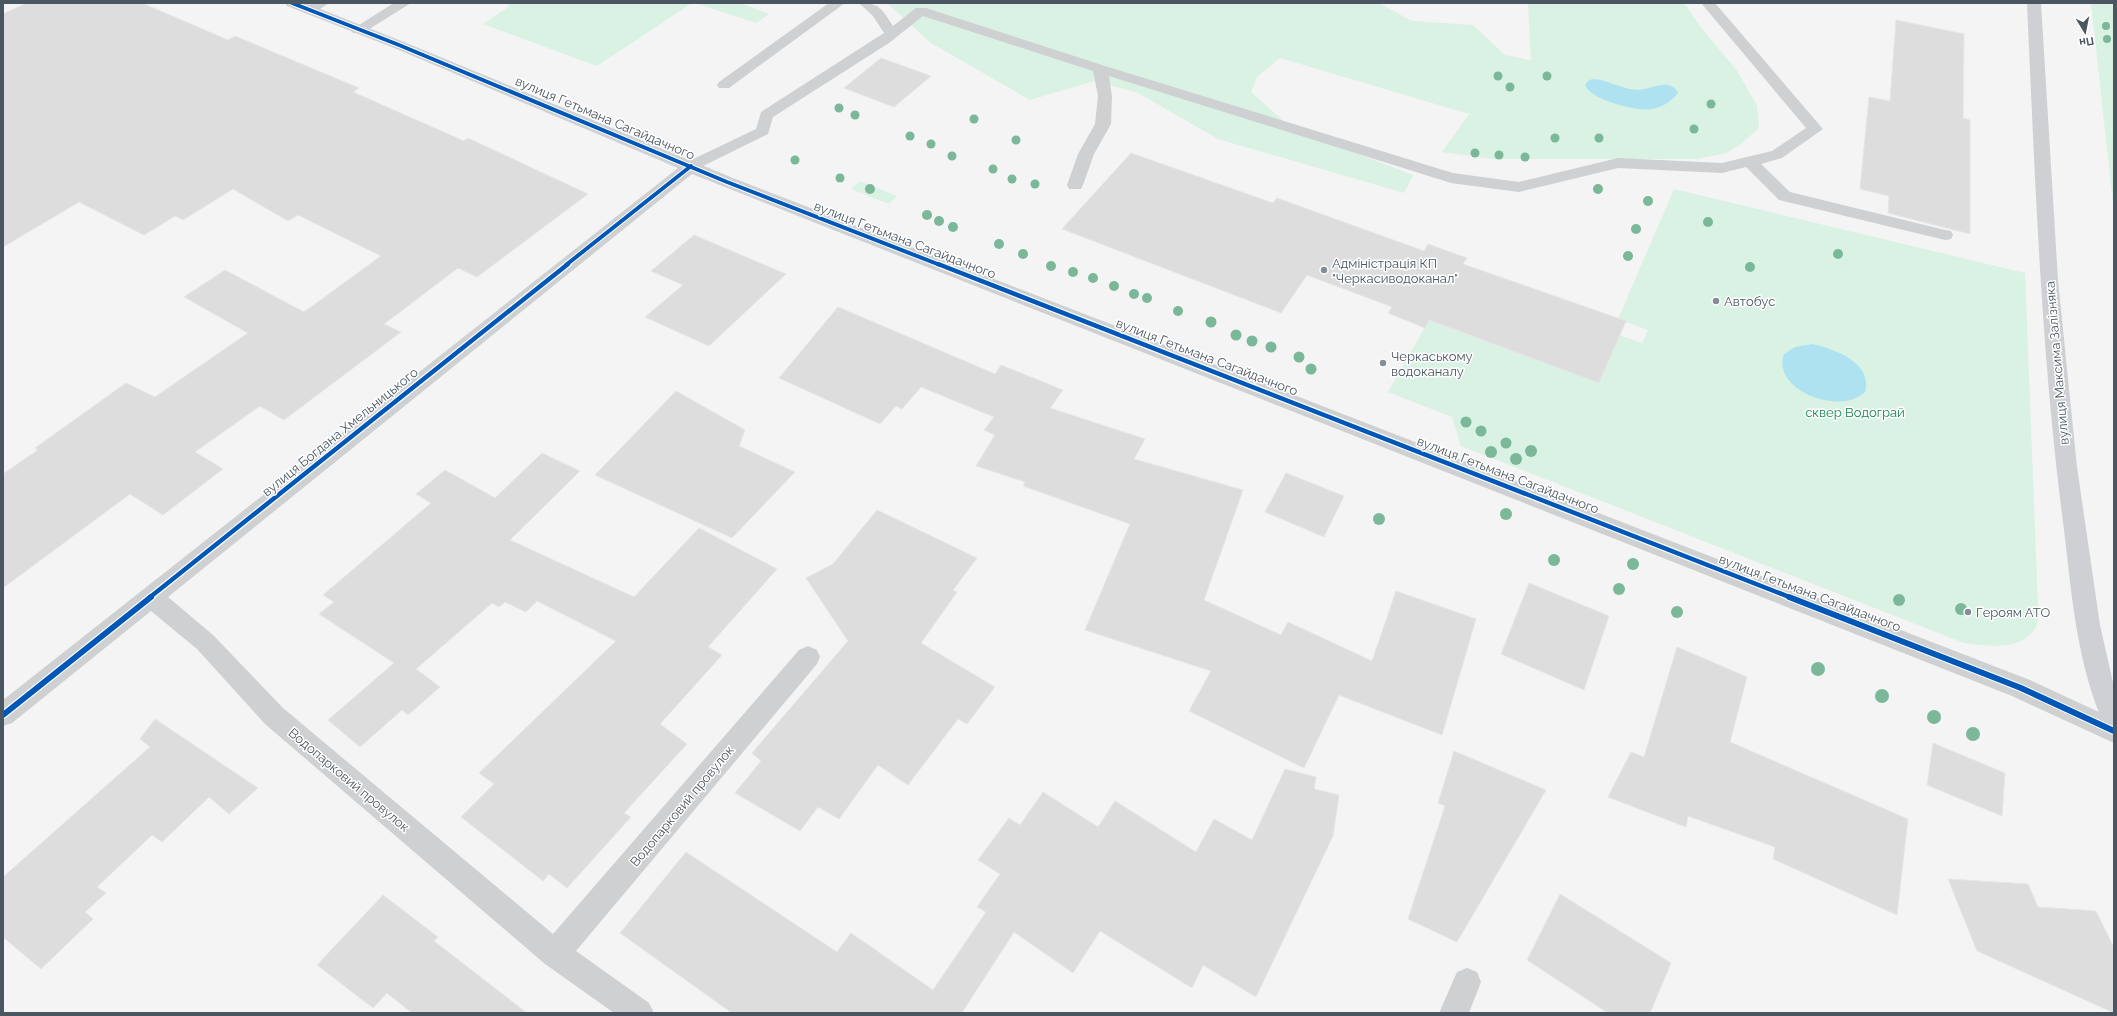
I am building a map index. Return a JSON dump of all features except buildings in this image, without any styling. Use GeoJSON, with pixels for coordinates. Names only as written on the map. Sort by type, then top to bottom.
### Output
{"type":"FeatureCollection","features":[{"type":"Feature","properties":{"kind":"main road","name":"вулиця Максима Залізняка"},"geometry":{"type":"LineString","coordinates":[[2034,3],[2050,280],[2066,467],[2088,625],[2098,674],[2105,699],[2114,719]]}},
{"type":"Feature","properties":{"kind":"street","name":"вулиця Гетьмана Сагайдачного"},"geometry":{"type":"LineString","coordinates":[[308,5],[358,30],[727,182],[2021,688],[2114,731]]}},
{"type":"Feature","properties":{"kind":"street","name":"вулиця Богдана Хмельницького"},"geometry":{"type":"LineString","coordinates":[[3,715],[691,166]]}},
{"type":"Feature","properties":{"kind":"street","name":"Водопарковий провулок"},"geometry":{"type":"LineString","coordinates":[[152,597],[205,642],[274,716],[555,954],[639,1013]]}},
{"type":"Feature","properties":{"kind":"street","name":"Водопарковий провулок"},"geometry":{"type":"LineString","coordinates":[[555,954],[808,657]]}},
{"type":"Feature","properties":{"kind":"street"},"geometry":{"type":"LineString","coordinates":[[1454,1013],[1467,982]]}},
{"type":"Feature","properties":{"kind":"lane"},"geometry":{"type":"LineString","coordinates":[[358,30],[404,3]]}},
{"type":"Feature","properties":{"kind":"lane"},"geometry":{"type":"LineString","coordinates":[[724,85],[838,3]]}},
{"type":"Feature","properties":{"kind":"lane"},"geometry":{"type":"LineString","coordinates":[[866,3],[878,14],[892,34]]}},
{"type":"Feature","properties":{"kind":"lane"},"geometry":{"type":"LineString","coordinates":[[691,166],[763,131],[766,115],[892,34],[921,11],[1100,69],[1451,178],[1519,187],[1618,163],[1722,168],[1777,155],[1815,129],[1708,3]]}},
{"type":"Feature","properties":{"kind":"lane"},"geometry":{"type":"LineString","coordinates":[[1075,185],[1086,154],[1103,124],[1105,96],[1100,69]]}},
{"type":"Feature","properties":{"kind":"lane"},"geometry":{"type":"LineString","coordinates":[[1750,162],[1785,196],[1945,236]]}},
{"type":"Feature","properties":{"kind":"green space"},"geometry":{"type":"Polygon","coordinates":[[[504,3],[692,3],[597,66],[483,24],[510,6],[504,3]]]}},
{"type":"Feature","properties":{"kind":"green space"},"geometry":{"type":"Polygon","coordinates":[[[695,3],[740,3],[769,14],[756,23],[695,3]]]}},
{"type":"Feature","properties":{"kind":"green space"},"geometry":{"type":"Polygon","coordinates":[[[887,3],[1379,3],[1412,21],[1473,25],[1505,55],[1531,60],[1528,3],[1684,3],[1700,26],[1738,72],[1757,106],[1759,128],[1742,143],[1727,153],[1697,159],[1494,159],[1442,152],[1469,114],[1280,58],[1257,77],[1251,92],[1291,128],[1413,175],[1404,193],[1218,139],[1138,93],[1094,81],[1030,100],[931,43],[887,3]]]}},
{"type":"Feature","properties":{"kind":"green space"},"geometry":{"type":"Polygon","coordinates":[[[2091,3],[2114,3],[2114,212],[2091,3]]]}},
{"type":"Feature","properties":{"kind":"green space"},"geometry":{"type":"Polygon","coordinates":[[[860,181],[897,196],[889,204],[851,189],[860,181]]]}},
{"type":"Feature","properties":{"kind":"green space","name":"сквер Водограй"},"geometry":{"type":"Polygon","coordinates":[[[1674,189],[2025,273],[2038,613],[2036,627],[2029,636],[2012,644],[1992,646],[1964,643],[1461,446],[1452,417],[1388,392],[1429,320],[1599,383],[1616,344],[1613,333],[1642,343],[1648,330],[1618,319],[1674,189]]]}},
{"type":"Feature","properties":{"kind":"water"},"geometry":{"type":"Polygon","coordinates":[[[1594,79],[1633,90],[1666,85],[1675,88],[1678,93],[1673,99],[1660,107],[1652,109],[1636,109],[1615,104],[1596,96],[1585,85],[1589,80],[1594,79]]]}},
{"type":"Feature","properties":{"kind":"water"},"geometry":{"type":"Polygon","coordinates":[[[1812,344],[1841,353],[1858,365],[1866,382],[1865,392],[1854,399],[1840,401],[1825,400],[1811,396],[1798,389],[1788,379],[1783,367],[1784,354],[1795,347],[1812,344]]]}},
{"type":"Feature","properties":{"kind":"cycle path"},"geometry":{"type":"LineString","coordinates":[[292,3],[399,45],[727,182],[2021,688],[2114,731]]}},
{"type":"Feature","properties":{"kind":"cycle path"},"geometry":{"type":"LineString","coordinates":[[3,715],[691,166]]}},
{"type":"Feature","properties":{"kind":"place","name":"Адміністрація КП \"Черкасиводоканал\""},"geometry":{"type":"Point","coordinates":[1324,270]}},
{"type":"Feature","properties":{"kind":"place","name":"Автобус"},"geometry":{"type":"Point","coordinates":[1716,301]}},
{"type":"Feature","properties":{"kind":"place","name":"Черкаському водоканалу"},"geometry":{"type":"Point","coordinates":[1383,363]}},
{"type":"Feature","properties":{"kind":"place","name":"Героям АТО"},"geometry":{"type":"Point","coordinates":[1968,612]}}]}
